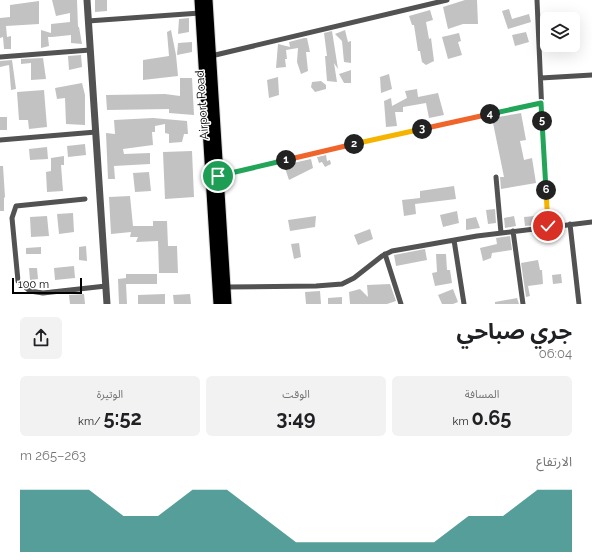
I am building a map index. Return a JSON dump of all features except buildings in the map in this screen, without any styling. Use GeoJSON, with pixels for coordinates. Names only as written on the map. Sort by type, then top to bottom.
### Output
{"type":"FeatureCollection","features":[{"type":"Feature","properties":{"kind":"highway","name":"Airport Road"},"geometry":{"type":"LineString","coordinates":[[200,0],[218,304]]}},
{"type":"Feature","properties":{"kind":"highway","name":"Airport Road"},"geometry":{"type":"LineString","coordinates":[[208,0],[227,304]]}},
{"type":"Feature","properties":{"kind":"street"},"geometry":{"type":"LineString","coordinates":[[87,0],[107,304]]}},
{"type":"Feature","properties":{"kind":"street"},"geometry":{"type":"LineString","coordinates":[[211,56],[447,0]]}},
{"type":"Feature","properties":{"kind":"street"},"geometry":{"type":"LineString","coordinates":[[537,0],[548,226]]}},
{"type":"Feature","properties":{"kind":"street"},"geometry":{"type":"LineString","coordinates":[[88,21],[200,13]]}},
{"type":"Feature","properties":{"kind":"street"},"geometry":{"type":"LineString","coordinates":[[0,57],[90,50]]}},
{"type":"Feature","properties":{"kind":"street"},"geometry":{"type":"LineString","coordinates":[[541,78],[592,75]]}},
{"type":"Feature","properties":{"kind":"street"},"geometry":{"type":"LineString","coordinates":[[218,176],[388,136],[541,103]]}},
{"type":"Feature","properties":{"kind":"street"},"geometry":{"type":"LineString","coordinates":[[0,140],[96,132]]}},
{"type":"Feature","properties":{"kind":"street"},"geometry":{"type":"LineString","coordinates":[[496,177],[501,233]]}},
{"type":"Feature","properties":{"kind":"street"},"geometry":{"type":"LineString","coordinates":[[85,199],[16,206],[12,218],[18,280],[30,291],[43,293],[106,286]]}},
{"type":"Feature","properties":{"kind":"street"},"geometry":{"type":"LineString","coordinates":[[226,287],[316,286],[342,284],[354,278],[385,254],[454,240],[548,226],[592,222]]}},
{"type":"Feature","properties":{"kind":"street"},"geometry":{"type":"LineString","coordinates":[[570,224],[579,304]]}},
{"type":"Feature","properties":{"kind":"street"},"geometry":{"type":"LineString","coordinates":[[513,231],[523,304]]}},
{"type":"Feature","properties":{"kind":"street"},"geometry":{"type":"LineString","coordinates":[[454,240],[464,304]]}},
{"type":"Feature","properties":{"kind":"street"},"geometry":{"type":"LineString","coordinates":[[385,254],[400,304]]}},
{"type":"Feature","properties":{"kind":"route"},"geometry":{"type":"LineString","coordinates":[[218,176],[388,136],[541,103],[548,226]]}}]}
